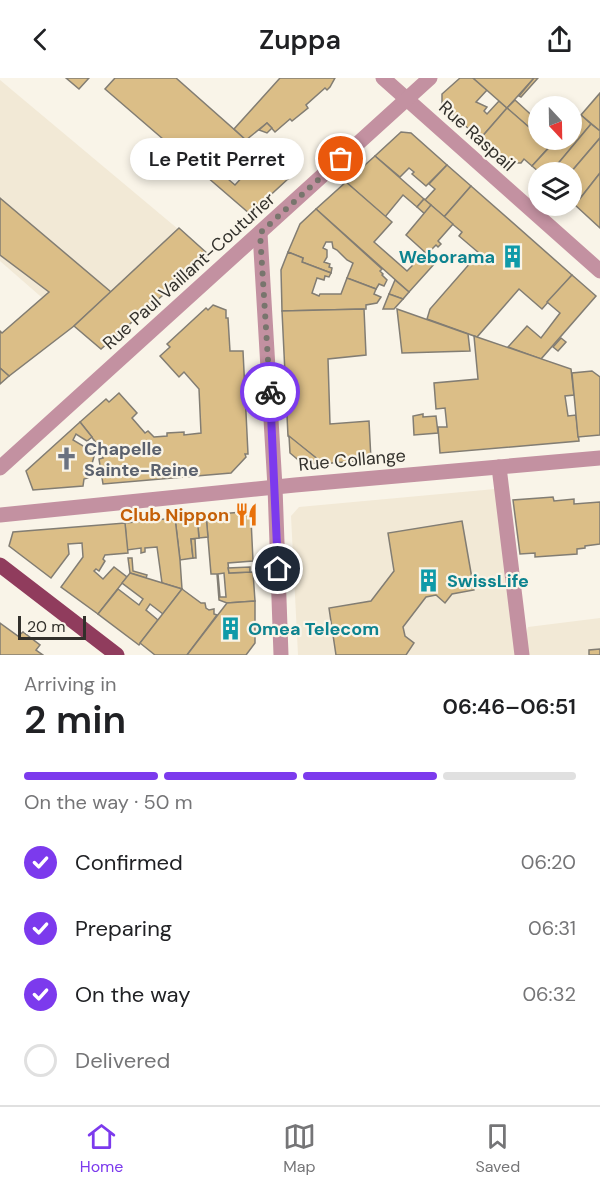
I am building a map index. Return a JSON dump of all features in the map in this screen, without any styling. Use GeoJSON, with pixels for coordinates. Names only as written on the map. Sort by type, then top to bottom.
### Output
{"type":"FeatureCollection","features":[{"type":"Feature","properties":{"kind":"main road"},"geometry":{"type":"LineString","coordinates":[[0,565],[117,655]]}},
{"type":"Feature","properties":{"kind":"street","name":"Rue Raspail"},"geometry":{"type":"LineString","coordinates":[[383,78],[600,271]]}},
{"type":"Feature","properties":{"kind":"street","name":"Rue Paul Vaillant-Couturier"},"geometry":{"type":"LineString","coordinates":[[0,468],[430,78]]}},
{"type":"Feature","properties":{"kind":"street"},"geometry":{"type":"LineString","coordinates":[[260,233],[275,488],[280,655]]}},
{"type":"Feature","properties":{"kind":"street","name":"Rue Collange"},"geometry":{"type":"LineString","coordinates":[[0,515],[600,458]]}},
{"type":"Feature","properties":{"kind":"street"},"geometry":{"type":"LineString","coordinates":[[499,467],[522,655]]}},
{"type":"Feature","properties":{"kind":"shaded area"},"geometry":{"type":"Polygon","coordinates":[[[0,80],[209,255],[101,349],[0,261],[0,80]]]}},
{"type":"Feature","properties":{"kind":"shaded area"},"geometry":{"type":"Polygon","coordinates":[[[495,489],[518,655],[298,655],[291,516],[299,507],[495,489]]]}},
{"type":"Feature","properties":{"kind":"shaded area"},"geometry":{"type":"Polygon","coordinates":[[[600,618],[600,655],[520,655],[528,627],[600,618]]]}},
{"type":"Feature","properties":{"kind":"building"},"geometry":{"type":"Polygon","coordinates":[[[66,78],[89,78],[79,89],[66,78]]]}},
{"type":"Feature","properties":{"kind":"building"},"geometry":{"type":"Polygon","coordinates":[[[115,78],[176,78],[289,178],[250,214],[105,89],[115,78]],[[238,140],[214,167],[235,185],[258,160],[238,140]]]}},
{"type":"Feature","properties":{"kind":"building"},"geometry":{"type":"Polygon","coordinates":[[[280,78],[335,78],[327,90],[325,88],[306,105],[308,108],[292,121],[290,119],[275,132],[267,123],[246,140],[234,129],[280,78]]]}},
{"type":"Feature","properties":{"kind":"building"},"geometry":{"type":"Polygon","coordinates":[[[460,78],[473,78],[487,90],[476,102],[487,107],[484,111],[487,114],[499,101],[507,108],[480,139],[442,105],[442,94],[460,78]]]}},
{"type":"Feature","properties":{"kind":"building"},"geometry":{"type":"Polygon","coordinates":[[[473,78],[534,78],[507,108],[473,78]]]}},
{"type":"Feature","properties":{"kind":"building"},"geometry":{"type":"Polygon","coordinates":[[[534,78],[538,78],[521,97],[519,96],[534,78]]]}},
{"type":"Feature","properties":{"kind":"building"},"geometry":{"type":"Polygon","coordinates":[[[600,93],[600,131],[582,114],[600,93]]]}},
{"type":"Feature","properties":{"kind":"building"},"geometry":{"type":"Polygon","coordinates":[[[515,100],[528,112],[528,126],[507,108],[515,100]]]}},
{"type":"Feature","properties":{"kind":"building"},"geometry":{"type":"Polygon","coordinates":[[[507,108],[528,126],[528,150],[546,150],[536,162],[528,162],[524,159],[521,163],[507,163],[480,139],[507,108]]]}},
{"type":"Feature","properties":{"kind":"building"},"geometry":{"type":"Polygon","coordinates":[[[582,116],[591,124],[582,135],[582,116]]]}},
{"type":"Feature","properties":{"kind":"building"},"geometry":{"type":"Polygon","coordinates":[[[267,123],[272,128],[267,133],[259,130],[267,123]]]}},
{"type":"Feature","properties":{"kind":"building"},"geometry":{"type":"Polygon","coordinates":[[[591,124],[600,131],[600,138],[580,162],[559,162],[569,150],[582,150],[582,135],[591,124]]]}},
{"type":"Feature","properties":{"kind":"building"},"geometry":{"type":"Polygon","coordinates":[[[401,132],[411,133],[447,165],[426,186],[412,174],[414,172],[409,168],[400,177],[375,156],[401,132]]]}},
{"type":"Feature","properties":{"kind":"building"},"geometry":{"type":"Polygon","coordinates":[[[600,138],[600,173],[582,196],[582,162],[580,162],[600,138]]]}},
{"type":"Feature","properties":{"kind":"building"},"geometry":{"type":"Polygon","coordinates":[[[547,150],[569,150],[559,162],[536,162],[547,150]]]}},
{"type":"Feature","properties":{"kind":"building"},"geometry":{"type":"Polygon","coordinates":[[[375,156],[424,199],[417,207],[403,195],[385,217],[346,182],[375,156]]]}},
{"type":"Feature","properties":{"kind":"building"},"geometry":{"type":"Polygon","coordinates":[[[447,165],[471,186],[444,217],[425,200],[435,189],[429,184],[447,165]]]}},
{"type":"Feature","properties":{"kind":"building"},"geometry":{"type":"Polygon","coordinates":[[[600,173],[600,228],[582,211],[582,196],[600,173]]]}},
{"type":"Feature","properties":{"kind":"building"},"geometry":{"type":"Polygon","coordinates":[[[346,182],[392,222],[374,242],[407,271],[412,266],[413,260],[418,259],[425,251],[436,262],[409,292],[316,209],[346,182]]]}},
{"type":"Feature","properties":{"kind":"building","name":"Weborama"},"geometry":{"type":"Polygon","coordinates":[[[471,186],[572,275],[542,309],[519,289],[477,337],[427,319],[430,309],[479,253],[459,236],[462,232],[444,217],[471,186]]]}},
{"type":"Feature","properties":{"kind":"building"},"geometry":{"type":"Polygon","coordinates":[[[0,198],[111,292],[74,326],[9,376],[0,368],[0,331],[2,333],[49,292],[0,255],[0,198]]]}},
{"type":"Feature","properties":{"kind":"building"},"geometry":{"type":"Polygon","coordinates":[[[424,199],[431,205],[425,214],[417,207],[424,199]]]}},
{"type":"Feature","properties":{"kind":"building"},"geometry":{"type":"Polygon","coordinates":[[[431,205],[453,224],[438,241],[441,244],[438,247],[436,245],[427,254],[406,235],[431,205]]]}},
{"type":"Feature","properties":{"kind":"building"},"geometry":{"type":"Polygon","coordinates":[[[316,209],[382,269],[380,271],[387,280],[384,286],[379,284],[376,289],[347,278],[353,263],[333,248],[332,242],[326,242],[323,248],[327,250],[324,262],[330,264],[331,273],[302,262],[303,258],[288,252],[300,224],[316,209]]]}},
{"type":"Feature","properties":{"kind":"building"},"geometry":{"type":"Polygon","coordinates":[[[179,228],[209,255],[101,349],[74,326],[179,228]]]}},
{"type":"Feature","properties":{"kind":"building"},"geometry":{"type":"Polygon","coordinates":[[[288,252],[303,258],[302,262],[331,273],[329,277],[325,276],[324,280],[317,278],[312,293],[319,296],[320,294],[341,294],[347,278],[376,289],[374,294],[381,297],[377,303],[366,305],[366,309],[282,311],[281,270],[288,252]]]}},
{"type":"Feature","properties":{"kind":"building"},"geometry":{"type":"Polygon","coordinates":[[[572,275],[596,296],[541,359],[508,347],[527,326],[541,338],[560,313],[547,302],[572,275]]]}},
{"type":"Feature","properties":{"kind":"building"},"geometry":{"type":"Polygon","coordinates":[[[395,280],[409,292],[403,299],[389,294],[395,280]]]}},
{"type":"Feature","properties":{"kind":"building"},"geometry":{"type":"Polygon","coordinates":[[[389,294],[403,299],[394,309],[383,309],[389,294]]]}},
{"type":"Feature","properties":{"kind":"building"},"geometry":{"type":"Polygon","coordinates":[[[213,305],[226,310],[230,351],[243,351],[248,454],[245,454],[246,457],[231,473],[103,484],[99,459],[103,458],[97,444],[80,422],[106,399],[109,402],[119,393],[137,413],[132,418],[145,433],[148,431],[154,437],[167,436],[167,433],[184,432],[184,435],[201,433],[199,389],[184,372],[179,377],[160,356],[170,347],[167,344],[206,308],[208,310],[213,305]]]}},
{"type":"Feature","properties":{"kind":"building"},"geometry":{"type":"Polygon","coordinates":[[[364,309],[366,355],[328,359],[330,424],[369,421],[371,460],[320,464],[320,461],[288,436],[282,311],[364,309]]]}},
{"type":"Feature","properties":{"kind":"building"},"geometry":{"type":"Polygon","coordinates":[[[397,309],[468,334],[470,351],[402,353],[397,309]]]}},
{"type":"Feature","properties":{"kind":"building"},"geometry":{"type":"Polygon","coordinates":[[[474,336],[571,369],[574,395],[565,396],[568,416],[576,415],[579,441],[440,453],[438,427],[447,427],[445,408],[436,409],[434,383],[478,379],[474,336]]]}},
{"type":"Feature","properties":{"kind":"building"},"geometry":{"type":"Polygon","coordinates":[[[561,338],[566,342],[558,351],[553,347],[561,338]]]}},
{"type":"Feature","properties":{"kind":"building"},"geometry":{"type":"Polygon","coordinates":[[[0,368],[9,376],[0,384],[0,368]]]}},
{"type":"Feature","properties":{"kind":"building"},"geometry":{"type":"Polygon","coordinates":[[[592,371],[600,377],[600,435],[578,437],[572,373],[592,371]]]}},
{"type":"Feature","properties":{"kind":"building"},"geometry":{"type":"Polygon","coordinates":[[[423,414],[423,417],[436,416],[438,433],[414,435],[413,416],[423,414]]]}},
{"type":"Feature","properties":{"kind":"building","name":"Chapelle Sainte-Reine"},"geometry":{"type":"Polygon","coordinates":[[[80,422],[92,437],[87,441],[76,434],[73,440],[95,453],[88,478],[84,479],[83,486],[33,490],[26,471],[80,422]]]}},
{"type":"Feature","properties":{"kind":"building"},"geometry":{"type":"Polygon","coordinates":[[[289,436],[320,463],[303,464],[290,453],[289,436]]]}},
{"type":"Feature","properties":{"kind":"building"},"geometry":{"type":"Polygon","coordinates":[[[553,497],[554,501],[574,499],[574,504],[600,502],[600,544],[577,549],[577,554],[535,557],[535,553],[520,554],[513,500],[553,497]]]}},
{"type":"Feature","properties":{"kind":"building"},"geometry":{"type":"Polygon","coordinates":[[[243,512],[251,519],[253,561],[228,563],[229,573],[253,572],[255,601],[227,603],[219,600],[217,574],[211,574],[206,515],[243,512]],[[224,573],[218,574],[220,597],[226,597],[224,573]]]}},
{"type":"Feature","properties":{"kind":"building"},"geometry":{"type":"Polygon","coordinates":[[[206,515],[208,537],[199,538],[197,516],[206,515]]]}},
{"type":"Feature","properties":{"kind":"building"},"geometry":{"type":"Polygon","coordinates":[[[197,516],[199,538],[191,539],[193,558],[180,560],[175,518],[197,516]]]}},
{"type":"Feature","properties":{"kind":"building"},"geometry":{"type":"Polygon","coordinates":[[[175,518],[182,589],[162,583],[157,547],[145,548],[145,552],[141,553],[141,548],[127,550],[125,523],[175,518]]]}},
{"type":"Feature","properties":{"kind":"building","name":"SwissLife"},"geometry":{"type":"Polygon","coordinates":[[[462,521],[474,590],[452,594],[445,603],[436,595],[426,597],[403,627],[405,636],[414,643],[406,655],[336,655],[329,608],[371,601],[394,571],[388,533],[462,521]]]}},
{"type":"Feature","properties":{"kind":"building"},"geometry":{"type":"Polygon","coordinates":[[[125,523],[128,553],[105,555],[103,559],[105,561],[99,571],[96,569],[94,571],[103,579],[114,567],[127,577],[98,614],[61,587],[83,557],[82,543],[68,544],[69,554],[51,578],[9,546],[13,532],[125,523]]]}},
{"type":"Feature","properties":{"kind":"building"},"geometry":{"type":"Polygon","coordinates":[[[191,539],[195,539],[196,558],[193,558],[191,539]]]}},
{"type":"Feature","properties":{"kind":"building"},"geometry":{"type":"Polygon","coordinates":[[[128,558],[132,558],[133,571],[147,575],[146,578],[130,573],[128,558]]]}},
{"type":"Feature","properties":{"kind":"building"},"geometry":{"type":"Polygon","coordinates":[[[250,567],[250,572],[229,573],[228,568],[250,567]]]}},
{"type":"Feature","properties":{"kind":"building"},"geometry":{"type":"Polygon","coordinates":[[[130,573],[182,589],[163,614],[150,604],[146,610],[158,620],[139,645],[98,614],[118,589],[139,605],[143,599],[122,583],[130,573]]]}},
{"type":"Feature","properties":{"kind":"building"},"geometry":{"type":"Polygon","coordinates":[[[182,589],[201,603],[205,603],[209,610],[214,609],[214,614],[217,615],[187,655],[155,655],[140,643],[182,589]]]}},
{"type":"Feature","properties":{"kind":"building","name":"Omea Telecom"},"geometry":{"type":"Polygon","coordinates":[[[255,601],[255,643],[246,655],[187,655],[227,603],[255,601]]]}},
{"type":"Feature","properties":{"kind":"building"},"geometry":{"type":"Polygon","coordinates":[[[0,623],[18,636],[23,632],[40,645],[36,650],[43,655],[0,655],[0,623]]]}},
{"type":"Feature","properties":{"kind":"building"},"geometry":{"type":"Polygon","coordinates":[[[600,649],[600,655],[589,655],[589,650],[600,649]]]}},
{"type":"Feature","properties":{"kind":"way so far"},"geometry":{"type":"LineString","coordinates":[[270,392],[260,233],[341,159]]}},
{"type":"Feature","properties":{"kind":"place","name":"Le Petit Perret"},"geometry":{"type":"Point","coordinates":[341,159]}},
{"type":"Feature","properties":{"kind":"place","name":"Weborama"},"geometry":{"type":"Point","coordinates":[513,257]}},
{"type":"Feature","properties":{"kind":"place","name":"Chapelle Sainte-Reine"},"geometry":{"type":"Point","coordinates":[66,459]}},
{"type":"Feature","properties":{"kind":"place","name":"Club Nippon"},"geometry":{"type":"Point","coordinates":[247,515]}},
{"type":"Feature","properties":{"kind":"place","name":"SwissLife"},"geometry":{"type":"Point","coordinates":[429,581]}},
{"type":"Feature","properties":{"kind":"place","name":"Omea Telecom"},"geometry":{"type":"Point","coordinates":[230,629]}},
{"type":"Feature","properties":{"kind":"route"},"geometry":{"type":"LineString","coordinates":[[270,392],[278,569]]}}]}
